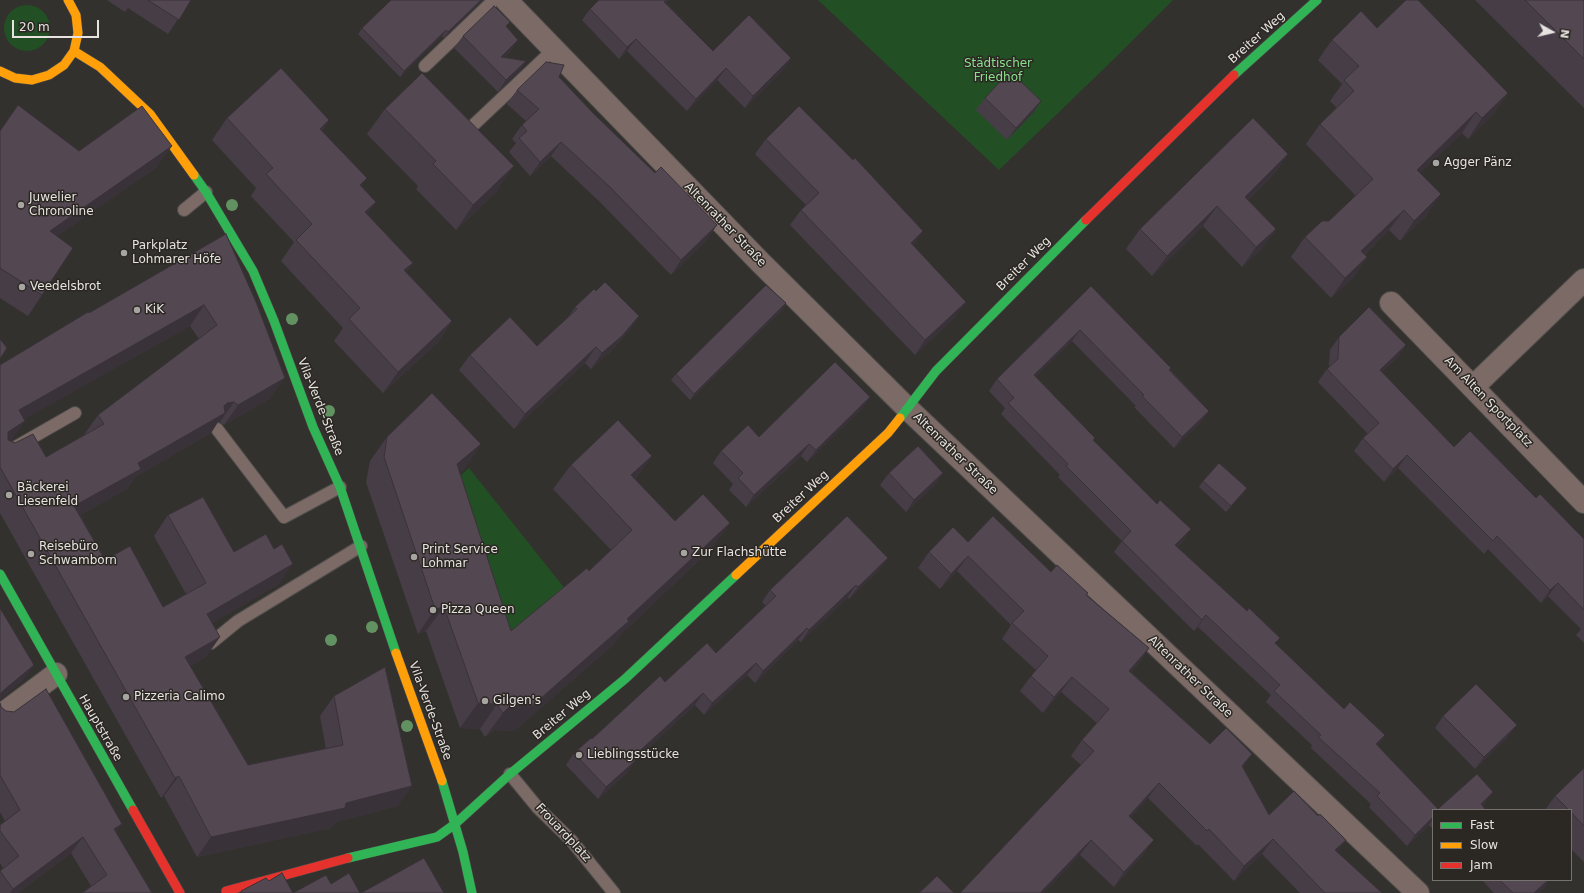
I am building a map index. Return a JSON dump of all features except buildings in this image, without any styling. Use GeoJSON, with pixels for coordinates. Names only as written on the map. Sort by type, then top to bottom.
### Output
{"type":"FeatureCollection","features":[{"type":"Feature","properties":{"kind":"main road"},"geometry":{"type":"LineString","coordinates":[[0,71],[15,78],[32,80],[49,75],[64,65],[74,51],[78,33],[76,15],[68,0]]}},
{"type":"Feature","properties":{"kind":"main road","name":"Breiter Weg"},"geometry":{"type":"LineString","coordinates":[[224,892],[324,864],[436,837],[456,824],[510,774],[624,679],[888,433],[936,371],[1066,239],[1225,83],[1316,0]]}},
{"type":"Feature","properties":{"kind":"main road","name":"Vila-Verde-Straße"},"geometry":{"type":"LineString","coordinates":[[74,51],[100,67],[150,114],[206,192],[253,271],[274,321],[313,427],[340,486],[433,753],[456,824]]}},
{"type":"Feature","properties":{"kind":"main road","name":"Hauptstraße"},"geometry":{"type":"LineString","coordinates":[[0,574],[180,893]]}},
{"type":"Feature","properties":{"kind":"main road"},"geometry":{"type":"LineString","coordinates":[[456,824],[472,893]]}},
{"type":"Feature","properties":{"kind":"street","name":"Altenrather Straße"},"geometry":{"type":"LineString","coordinates":[[506,0],[760,262],[907,408],[1418,893]]}},
{"type":"Feature","properties":{"kind":"street"},"geometry":{"type":"LineString","coordinates":[[1473,387],[1584,280]]}},
{"type":"Feature","properties":{"kind":"street","name":"Am Alten Sportplatz"},"geometry":{"type":"LineString","coordinates":[[1391,303],[1584,502]]}},
{"type":"Feature","properties":{"kind":"street"},"geometry":{"type":"LineString","coordinates":[[0,716],[56,674]]}},
{"type":"Feature","properties":{"kind":"lane"},"geometry":{"type":"LineString","coordinates":[[425,66],[494,0]]}},
{"type":"Feature","properties":{"kind":"lane"},"geometry":{"type":"LineString","coordinates":[[465,132],[554,49]]}},
{"type":"Feature","properties":{"kind":"lane"},"geometry":{"type":"LineString","coordinates":[[184,210],[206,192]]}},
{"type":"Feature","properties":{"kind":"lane"},"geometry":{"type":"LineString","coordinates":[[0,456],[75,413]]}},
{"type":"Feature","properties":{"kind":"lane"},"geometry":{"type":"LineString","coordinates":[[217,429],[284,517],[340,486]]}},
{"type":"Feature","properties":{"kind":"lane"},"geometry":{"type":"LineString","coordinates":[[211,643],[238,621],[360,546]]}},
{"type":"Feature","properties":{"kind":"lane","name":"Frouardplatz"},"geometry":{"type":"LineString","coordinates":[[510,774],[538,808],[572,840],[614,893]]}},
{"type":"Feature","properties":{"kind":"green space","name":"Städtischer Friedhof"},"geometry":{"type":"Polygon","coordinates":[[[818,0],[1173,0],[999,170],[818,0]]]}},
{"type":"Feature","properties":{"kind":"green space"},"geometry":{"type":"Polygon","coordinates":[[[27,5],[40,9],[46,15],[50,28],[46,41],[40,47],[27,51],[14,47],[8,41],[4,28],[8,15],[14,9],[27,5]]]}},
{"type":"Feature","properties":{"kind":"green space"},"geometry":{"type":"Polygon","coordinates":[[[469,468],[566,590],[495,649],[443,491],[469,468]]]}},
{"type":"Feature","properties":{"kind":"traffic: fast"},"geometry":{"type":"LineString","coordinates":[[1234,75],[1317,0]]}},
{"type":"Feature","properties":{"kind":"traffic: fast"},"geometry":{"type":"LineString","coordinates":[[194,175],[206,192],[253,271],[274,321],[313,427],[340,487],[396,653]]}},
{"type":"Feature","properties":{"kind":"traffic: fast"},"geometry":{"type":"LineString","coordinates":[[900,418],[936,371],[1086,220]]}},
{"type":"Feature","properties":{"kind":"traffic: fast"},"geometry":{"type":"LineString","coordinates":[[0,574],[133,810]]}},
{"type":"Feature","properties":{"kind":"traffic: fast"},"geometry":{"type":"LineString","coordinates":[[348,858],[437,837],[455,824],[510,774],[625,679],[736,575]]}},
{"type":"Feature","properties":{"kind":"traffic: fast"},"geometry":{"type":"LineString","coordinates":[[442,781],[463,852],[472,893]]}},
{"type":"Feature","properties":{"kind":"traffic: slow"},"geometry":{"type":"LineString","coordinates":[[0,71],[15,78],[32,80],[49,75],[64,65],[74,51],[78,33],[76,15],[68,0]]}},
{"type":"Feature","properties":{"kind":"traffic: slow"},"geometry":{"type":"LineString","coordinates":[[74,51],[100,67],[150,114],[194,175]]}},
{"type":"Feature","properties":{"kind":"traffic: slow"},"geometry":{"type":"LineString","coordinates":[[736,575],[888,433],[900,418]]}},
{"type":"Feature","properties":{"kind":"traffic: slow"},"geometry":{"type":"LineString","coordinates":[[396,653],[442,781]]}},
{"type":"Feature","properties":{"kind":"traffic: jam"},"geometry":{"type":"LineString","coordinates":[[1086,220],[1234,75]]}},
{"type":"Feature","properties":{"kind":"traffic: jam"},"geometry":{"type":"LineString","coordinates":[[133,810],[180,893]]}},
{"type":"Feature","properties":{"kind":"traffic: jam"},"geometry":{"type":"LineString","coordinates":[[226,891],[348,858]]}},
{"type":"Feature","properties":{"kind":"place","name":"Agger Pänz"},"geometry":{"type":"Point","coordinates":[1436,163]}},
{"type":"Feature","properties":{"kind":"place","name":"Juwelier Chronoline"},"geometry":{"type":"Point","coordinates":[21,205]}},
{"type":"Feature","properties":{"kind":"place","name":"Parkplatz Lohmarer Höfe"},"geometry":{"type":"Point","coordinates":[124,253]}},
{"type":"Feature","properties":{"kind":"place","name":"Veedelsbrot"},"geometry":{"type":"Point","coordinates":[22,287]}},
{"type":"Feature","properties":{"kind":"place","name":"KiK"},"geometry":{"type":"Point","coordinates":[137,310]}},
{"type":"Feature","properties":{"kind":"place","name":"Bäckerei Liesenfeld"},"geometry":{"type":"Point","coordinates":[9,495]}},
{"type":"Feature","properties":{"kind":"place","name":"Zur Flachshütte"},"geometry":{"type":"Point","coordinates":[684,553]}},
{"type":"Feature","properties":{"kind":"place","name":"Reisebüro Schwamborn"},"geometry":{"type":"Point","coordinates":[31,554]}},
{"type":"Feature","properties":{"kind":"place","name":"Print Service Lohmar"},"geometry":{"type":"Point","coordinates":[414,557]}},
{"type":"Feature","properties":{"kind":"place","name":"Pizza Queen"},"geometry":{"type":"Point","coordinates":[433,610]}},
{"type":"Feature","properties":{"kind":"place","name":"Pizzeria Calimo"},"geometry":{"type":"Point","coordinates":[126,697]}},
{"type":"Feature","properties":{"kind":"place","name":"Gilgen's"},"geometry":{"type":"Point","coordinates":[485,701]}},
{"type":"Feature","properties":{"kind":"place","name":"Lieblingsstücke"},"geometry":{"type":"Point","coordinates":[579,755]}}]}
